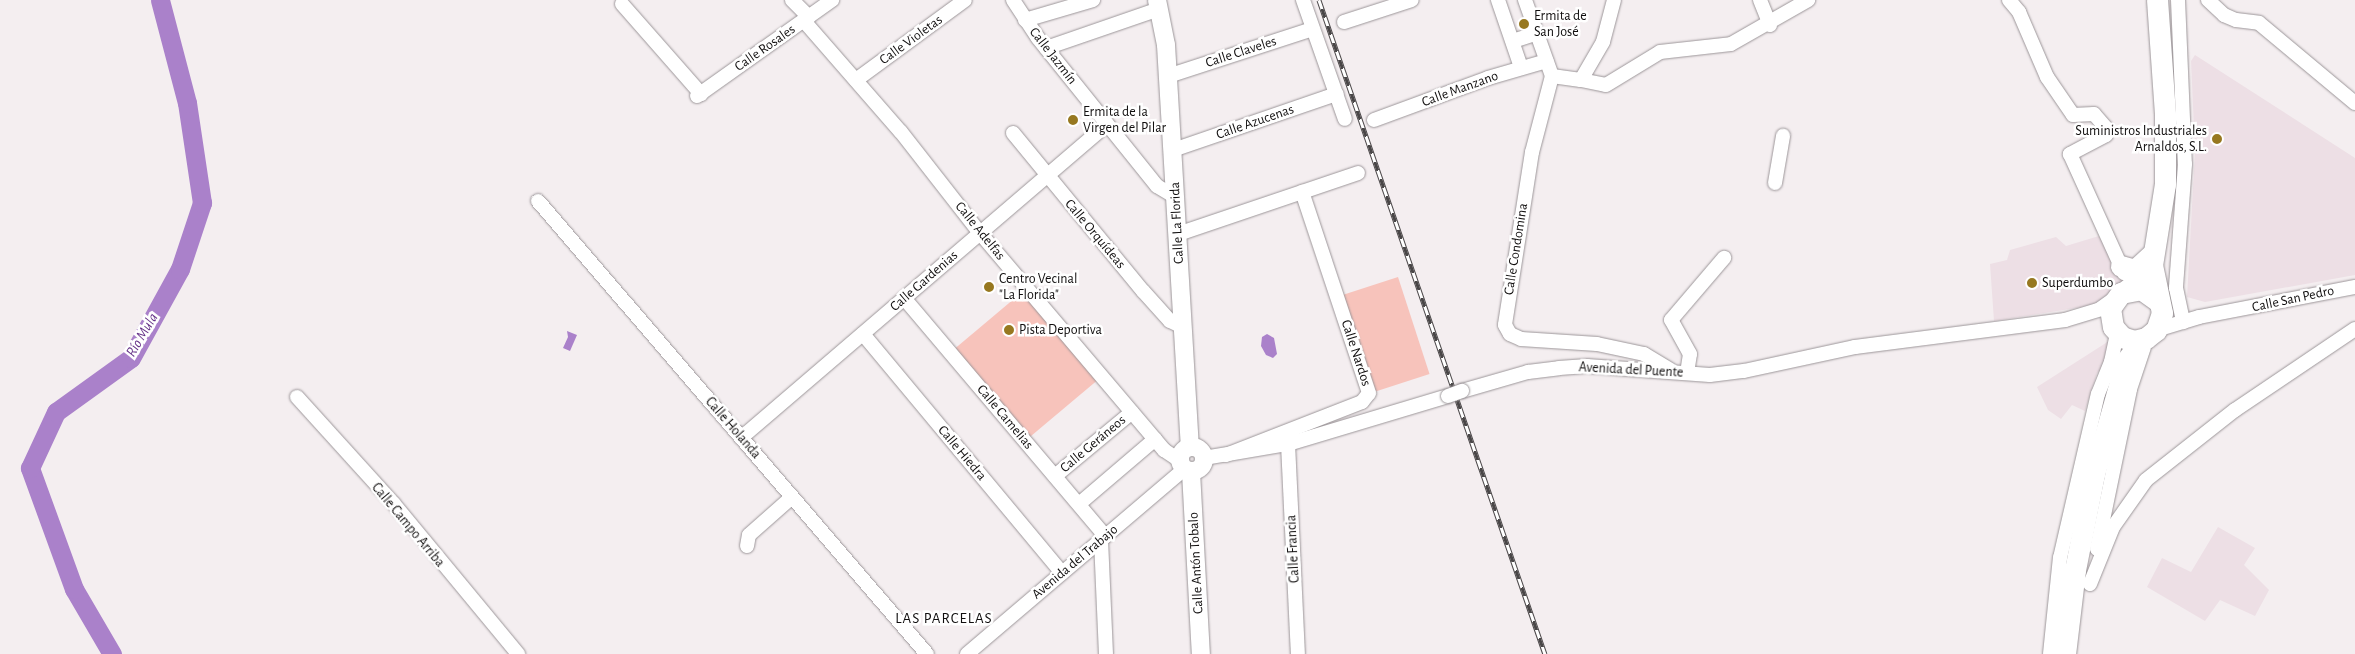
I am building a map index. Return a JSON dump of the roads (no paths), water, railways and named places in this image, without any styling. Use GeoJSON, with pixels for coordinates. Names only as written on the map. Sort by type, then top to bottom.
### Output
{"type":"FeatureCollection","features":[{"type":"Feature","properties":{"kind":"highway"},"geometry":{"type":"LineString","coordinates":[[2117,385],[2130,354],[2151,335],[2162,313],[2158,301],[2153,257],[2165,184],[2166,149],[2158,2]]}},
{"type":"Feature","properties":{"kind":"highway"},"geometry":{"type":"LineString","coordinates":[[2121,266],[2135,270],[2153,257]]}},
{"type":"Feature","properties":{"kind":"highway"},"geometry":{"type":"LineString","coordinates":[[2065,654],[2075,570],[2094,474],[2117,385],[2121,352],[2116,331],[2109,314],[2122,293],[2142,278],[2153,257]]}},
{"type":"Feature","properties":{"kind":"highway"},"geometry":{"type":"LineString","coordinates":[[2122,293],[2146,291],[2158,301]]}},
{"type":"Feature","properties":{"kind":"highway"},"geometry":{"type":"LineString","coordinates":[[2116,331],[2128,339],[2151,335]]}},
{"type":"Feature","properties":{"kind":"main road","name":"Calle La Florida"},"geometry":{"type":"LineString","coordinates":[[1158,4],[1168,76],[1190,461]]}},
{"type":"Feature","properties":{"kind":"main road","name":"Calle Antón Tobalo"},"geometry":{"type":"LineString","coordinates":[[1190,461],[1200,654]]}},
{"type":"Feature","properties":{"kind":"street","name":"Calle Adelfas"},"geometry":{"type":"LineString","coordinates":[[792,0],[980,233],[1155,439],[1170,455],[1190,461]]}},
{"type":"Feature","properties":{"kind":"street","name":"Calle Rosales"},"geometry":{"type":"LineString","coordinates":[[622,4],[699,95],[832,0]]}},
{"type":"Feature","properties":{"kind":"street","name":"Calle Violetas"},"geometry":{"type":"LineString","coordinates":[[856,80],[965,0]]}},
{"type":"Feature","properties":{"kind":"street","name":"Calle Jazmín"},"geometry":{"type":"LineString","coordinates":[[1013,0],[1046,48],[1157,186],[1175,197]]}},
{"type":"Feature","properties":{"kind":"street"},"geometry":{"type":"LineString","coordinates":[[1026,20],[1093,0]]}},
{"type":"Feature","properties":{"kind":"street"},"geometry":{"type":"LineString","coordinates":[[1303,0],[1345,119]]}},
{"type":"Feature","properties":{"kind":"street"},"geometry":{"type":"LineString","coordinates":[[1344,22],[1412,0]]}},
{"type":"Feature","properties":{"kind":"street"},"geometry":{"type":"LineString","coordinates":[[1498,0],[1521,67]]}},
{"type":"Feature","properties":{"kind":"street"},"geometry":{"type":"LineString","coordinates":[[1525,0],[1552,76],[1606,86],[1660,52],[1731,44],[1770,25],[1808,0]]}},
{"type":"Feature","properties":{"kind":"street"},"geometry":{"type":"LineString","coordinates":[[1581,80],[1603,42],[1614,0]]}},
{"type":"Feature","properties":{"kind":"street"},"geometry":{"type":"LineString","coordinates":[[1760,0],[1770,25]]}},
{"type":"Feature","properties":{"kind":"street"},"geometry":{"type":"LineString","coordinates":[[2009,0],[2020,12],[2047,78],[2073,115],[2094,114],[2106,128],[2106,134],[2070,154],[2121,266],[2122,293]]}},
{"type":"Feature","properties":{"kind":"street"},"geometry":{"type":"LineString","coordinates":[[2178,0],[2185,164],[2176,276],[2183,322]]}},
{"type":"Feature","properties":{"kind":"street"},"geometry":{"type":"LineString","coordinates":[[2208,0],[2224,15],[2236,20],[2259,23],[2355,103]]}},
{"type":"Feature","properties":{"kind":"street"},"geometry":{"type":"LineString","coordinates":[[1046,48],[1158,4]]}},
{"type":"Feature","properties":{"kind":"street","name":"Calle Claveles"},"geometry":{"type":"LineString","coordinates":[[1168,76],[1313,29]]}},
{"type":"Feature","properties":{"kind":"street"},"geometry":{"type":"LineString","coordinates":[[1513,41],[1537,33]]}},
{"type":"Feature","properties":{"kind":"street","name":"Calle Manzano"},"geometry":{"type":"LineString","coordinates":[[1374,120],[1521,67],[1547,61]]}},
{"type":"Feature","properties":{"kind":"street","name":"Calle Condomina"},"geometry":{"type":"LineString","coordinates":[[1552,76],[1532,152],[1505,325],[1510,334],[1521,339],[1607,346],[1644,354],[1680,372]]}},
{"type":"Feature","properties":{"kind":"street","name":"Calle Azucenas"},"geometry":{"type":"LineString","coordinates":[[1172,150],[1337,94]]}},
{"type":"Feature","properties":{"kind":"street","name":"Calle Gardenias"},"geometry":{"type":"LineString","coordinates":[[741,438],[1048,177],[1107,124]]}},
{"type":"Feature","properties":{"kind":"street","name":"Calle Orquídeas"},"geometry":{"type":"LineString","coordinates":[[1013,133],[1170,321],[1183,328]]}},
{"type":"Feature","properties":{"kind":"street"},"geometry":{"type":"LineString","coordinates":[[1775,183],[1783,136]]}},
{"type":"Feature","properties":{"kind":"street"},"geometry":{"type":"LineString","coordinates":[[1178,234],[1358,172]]}},
{"type":"Feature","properties":{"kind":"street","name":"Calle Nardos"},"geometry":{"type":"LineString","coordinates":[[1226,455],[1362,402],[1369,393],[1302,192]]}},
{"type":"Feature","properties":{"kind":"street","name":"Calle Holanda"},"geometry":{"type":"LineString","coordinates":[[538,201],[927,654]]}},
{"type":"Feature","properties":{"kind":"street"},"geometry":{"type":"LineString","coordinates":[[1680,372],[1690,354],[1671,320],[1724,258]]}},
{"type":"Feature","properties":{"kind":"street","name":"Calle San Pedro"},"geometry":{"type":"LineString","coordinates":[[2151,335],[2183,322],[2355,286]]}},
{"type":"Feature","properties":{"kind":"street","name":"Avenida del Puente"},"geometry":{"type":"LineString","coordinates":[[2065,320],[2100,309],[2122,293]]}},
{"type":"Feature","properties":{"kind":"street","name":"Calle Camelias"},"geometry":{"type":"LineString","coordinates":[[904,298],[1079,504],[1103,538]]}},
{"type":"Feature","properties":{"kind":"street","name":"Calle San Pedro"},"geometry":{"type":"LineString","coordinates":[[2158,301],[2231,312]]}},
{"type":"Feature","properties":{"kind":"street","name":"Avenida del Puente"},"geometry":{"type":"LineString","coordinates":[[1190,461],[1288,444],[1528,372],[1587,366],[1710,375],[1744,371],[1855,347],[2065,320],[2097,321],[2116,331]]}},
{"type":"Feature","properties":{"kind":"street"},"geometry":{"type":"LineString","coordinates":[[2151,335],[2142,351],[2130,389],[2090,584],[2113,527],[2146,480],[2235,410],[2355,329]]}},
{"type":"Feature","properties":{"kind":"street"},"geometry":{"type":"LineString","coordinates":[[2050,654],[2060,558],[2098,394],[2111,362],[2116,331]]}},
{"type":"Feature","properties":{"kind":"street","name":"Calle Hiedra"},"geometry":{"type":"LineString","coordinates":[[862,334],[1062,573]]}},
{"type":"Feature","properties":{"kind":"street","name":"Calle Campo Arriba"},"geometry":{"type":"LineString","coordinates":[[297,397],[394,504],[472,603],[518,654]]}},
{"type":"Feature","properties":{"kind":"street","name":"Calle Geráneos"},"geometry":{"type":"LineString","coordinates":[[1055,476],[1132,412]]}},
{"type":"Feature","properties":{"kind":"street"},"geometry":{"type":"LineString","coordinates":[[1079,504],[1155,439]]}},
{"type":"Feature","properties":{"kind":"street","name":"Calle Francia"},"geometry":{"type":"LineString","coordinates":[[1288,444],[1298,654]]}},
{"type":"Feature","properties":{"kind":"street","name":"Avenida del Trabajo"},"geometry":{"type":"LineString","coordinates":[[967,654],[1190,461]]}},
{"type":"Feature","properties":{"kind":"street"},"geometry":{"type":"LineString","coordinates":[[747,546],[749,535],[792,497]]}},
{"type":"Feature","properties":{"kind":"street"},"geometry":{"type":"LineString","coordinates":[[1103,538],[1106,654]]}},
{"type":"Feature","properties":{"kind":"waterway","name":"Río Mula"},"geometry":{"type":"LineString","coordinates":[[112,654],[74,589],[30,468],[56,412],[131,358],[180,269],[202,203],[187,103],[160,0]]}},
{"type":"Feature","properties":{"kind":"railway"},"geometry":{"type":"LineString","coordinates":[[1319,0],[1545,654]]}},
{"type":"Feature","properties":{"kind":"place","name":"Ermita de San José"},"geometry":{"type":"Point","coordinates":[1524,24]}},
{"type":"Feature","properties":{"kind":"place","name":"Ermita de la Virgen del Pilar"},"geometry":{"type":"Point","coordinates":[1073,120]}},
{"type":"Feature","properties":{"kind":"place","name":"Suministros Industriales Arnaldos, S.L."},"geometry":{"type":"Point","coordinates":[2217,139]}},
{"type":"Feature","properties":{"kind":"place","name":"Superdumbo"},"geometry":{"type":"Point","coordinates":[2032,283]}},
{"type":"Feature","properties":{"kind":"place","name":"Centro Vecinal \"La Florida\""},"geometry":{"type":"Point","coordinates":[989,287]}},
{"type":"Feature","properties":{"kind":"place","name":"Pista Deportiva"},"geometry":{"type":"Point","coordinates":[1009,330]}},
{"type":"Feature","properties":{"kind":"district","name":"LAS PARCELAS"},"geometry":{"type":"Point","coordinates":[944,619]}}]}
